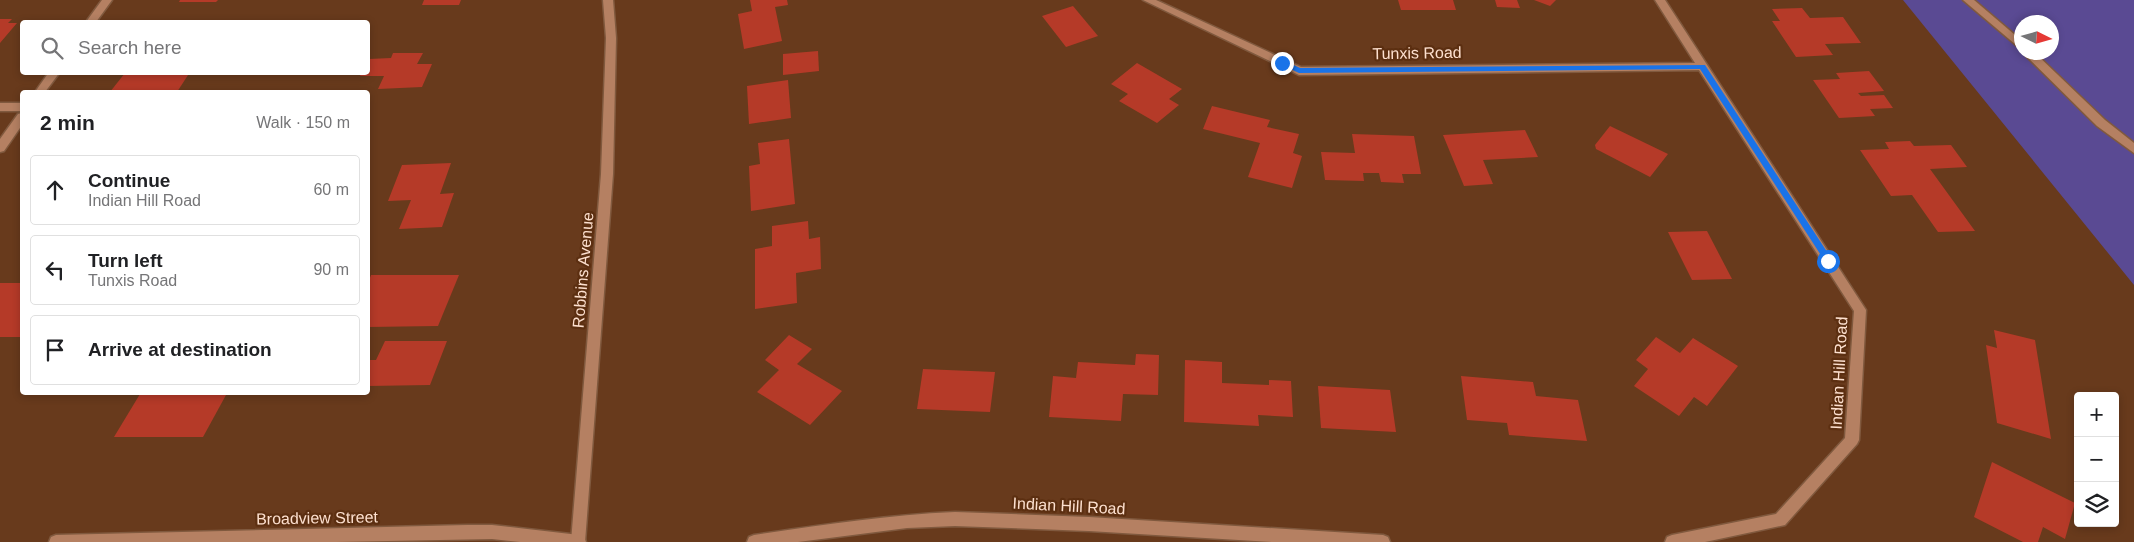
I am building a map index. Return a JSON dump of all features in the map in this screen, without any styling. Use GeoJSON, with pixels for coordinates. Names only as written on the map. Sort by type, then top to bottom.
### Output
{"type":"FeatureCollection","features":[{"type":"Feature","properties":{"kind":"street"},"geometry":{"type":"LineString","coordinates":[[92,20],[107,0]]}},
{"type":"Feature","properties":{"kind":"street","name":"Robbins Avenue"},"geometry":{"type":"LineString","coordinates":[[579,542],[607,174],[611,38],[608,0]]}},
{"type":"Feature","properties":{"kind":"street","name":"Tunxis Road"},"geometry":{"type":"LineString","coordinates":[[1148,0],[1299,71],[1702,66]]}},
{"type":"Feature","properties":{"kind":"street","name":"Indian Hill Road"},"geometry":{"type":"LineString","coordinates":[[1660,0],[1860,310],[1852,440],[1780,520],[1672,542]]}},
{"type":"Feature","properties":{"kind":"street"},"geometry":{"type":"LineString","coordinates":[[1968,0],[2014,40]]}},
{"type":"Feature","properties":{"kind":"street"},"geometry":{"type":"LineString","coordinates":[[2035,60],[2101,122],[2134,148]]}},
{"type":"Feature","properties":{"kind":"street"},"geometry":{"type":"LineString","coordinates":[[42,90],[53,75]]}},
{"type":"Feature","properties":{"kind":"street"},"geometry":{"type":"LineString","coordinates":[[0,107],[20,107]]}},
{"type":"Feature","properties":{"kind":"street"},"geometry":{"type":"LineString","coordinates":[[0,148],[20,120]]}},
{"type":"Feature","properties":{"kind":"street","name":"Indian Hill Road"},"geometry":{"type":"LineString","coordinates":[[754,542],[844,528],[907,521],[955,519],[1089,524],[1383,542]]}},
{"type":"Feature","properties":{"kind":"street","name":"Broadview Street"},"geometry":{"type":"LineString","coordinates":[[56,542],[492,532],[579,542]]}},
{"type":"Feature","properties":{"kind":"shaded area"},"geometry":{"type":"Polygon","coordinates":[[[1903,0],[2134,0],[2134,285],[1903,0]]]}},
{"type":"Feature","properties":{"kind":"building"},"geometry":{"type":"Polygon","coordinates":[[[180,0],[218,0],[216,2],[179,2],[180,0]]]}},
{"type":"Feature","properties":{"kind":"building"},"geometry":{"type":"Polygon","coordinates":[[[424,0],[461,0],[459,5],[422,5],[424,0]]]}},
{"type":"Feature","properties":{"kind":"building"},"geometry":{"type":"Polygon","coordinates":[[[750,0],[787,0],[788,5],[775,7],[782,41],[744,49],[738,14],[752,11],[750,0]]]}},
{"type":"Feature","properties":{"kind":"building"},"geometry":{"type":"Polygon","coordinates":[[[1398,0],[1453,0],[1456,10],[1401,10],[1398,0]]]}},
{"type":"Feature","properties":{"kind":"building"},"geometry":{"type":"Polygon","coordinates":[[[1495,0],[1517,0],[1520,8],[1497,7],[1495,0]]]}},
{"type":"Feature","properties":{"kind":"building"},"geometry":{"type":"Polygon","coordinates":[[[1534,0],[1556,0],[1550,6],[1534,0]]]}},
{"type":"Feature","properties":{"kind":"building"},"geometry":{"type":"Polygon","coordinates":[[[1073,6],[1098,36],[1066,47],[1042,16],[1073,6]]]}},
{"type":"Feature","properties":{"kind":"building"},"geometry":{"type":"Polygon","coordinates":[[[1802,8],[1810,18],[1843,17],[1861,43],[1825,44],[1833,55],[1796,57],[1772,21],[1780,21],[1772,9],[1802,8]]]}},
{"type":"Feature","properties":{"kind":"building"},"geometry":{"type":"Polygon","coordinates":[[[0,19],[12,19],[8,23],[17,23],[0,43],[0,19]]]}},
{"type":"Feature","properties":{"kind":"building"},"geometry":{"type":"Polygon","coordinates":[[[818,51],[819,71],[783,75],[783,54],[818,51]]]}},
{"type":"Feature","properties":{"kind":"building"},"geometry":{"type":"Polygon","coordinates":[[[393,53],[423,53],[417,64],[432,64],[422,87],[378,89],[384,76],[360,76],[370,75],[370,59],[391,58],[393,53]]]}},
{"type":"Feature","properties":{"kind":"building"},"geometry":{"type":"Polygon","coordinates":[[[1137,63],[1182,89],[1169,99],[1179,105],[1157,123],[1119,101],[1128,94],[1111,84],[1137,63]]]}},
{"type":"Feature","properties":{"kind":"building"},"geometry":{"type":"Polygon","coordinates":[[[1869,71],[1884,91],[1858,93],[1861,96],[1884,95],[1893,108],[1870,109],[1875,116],[1839,118],[1813,80],[1840,79],[1836,73],[1869,71]]]}},
{"type":"Feature","properties":{"kind":"building"},"geometry":{"type":"Polygon","coordinates":[[[123,75],[188,75],[178,90],[112,90],[123,75]]]}},
{"type":"Feature","properties":{"kind":"building"},"geometry":{"type":"Polygon","coordinates":[[[788,80],[791,118],[749,124],[747,86],[788,80]]]}},
{"type":"Feature","properties":{"kind":"building"},"geometry":{"type":"Polygon","coordinates":[[[1212,106],[1270,120],[1267,127],[1299,134],[1293,153],[1302,156],[1292,188],[1248,177],[1260,143],[1203,129],[1212,106]]]}},
{"type":"Feature","properties":{"kind":"building"},"geometry":{"type":"Polygon","coordinates":[[[1610,126],[1668,154],[1650,177],[1596,149],[1595,145],[1610,126]]]}},
{"type":"Feature","properties":{"kind":"building"},"geometry":{"type":"Polygon","coordinates":[[[1525,130],[1538,157],[1483,160],[1493,184],[1464,186],[1443,135],[1525,130]]]}},
{"type":"Feature","properties":{"kind":"building"},"geometry":{"type":"Polygon","coordinates":[[[1352,134],[1414,136],[1421,174],[1402,174],[1404,183],[1381,182],[1379,173],[1363,173],[1364,181],[1325,180],[1321,152],[1355,153],[1352,134]]]}},
{"type":"Feature","properties":{"kind":"building"},"geometry":{"type":"Polygon","coordinates":[[[789,139],[795,204],[751,211],[749,166],[760,164],[758,143],[789,139]]]}},
{"type":"Feature","properties":{"kind":"building"},"geometry":{"type":"Polygon","coordinates":[[[1910,141],[1914,146],[1951,145],[1967,167],[1930,169],[1975,231],[1938,232],[1912,195],[1891,196],[1860,150],[1889,149],[1885,142],[1910,141]]]}},
{"type":"Feature","properties":{"kind":"building"},"geometry":{"type":"Polygon","coordinates":[[[451,163],[440,194],[454,193],[442,227],[399,229],[411,200],[388,201],[402,165],[451,163]]]}},
{"type":"Feature","properties":{"kind":"building"},"geometry":{"type":"Polygon","coordinates":[[[808,221],[809,239],[820,237],[821,269],[796,273],[797,303],[755,309],[755,249],[772,246],[772,226],[808,221]]]}},
{"type":"Feature","properties":{"kind":"building"},"geometry":{"type":"Polygon","coordinates":[[[1707,231],[1732,279],[1692,280],[1668,232],[1707,231]]]}},
{"type":"Feature","properties":{"kind":"building"},"geometry":{"type":"Polygon","coordinates":[[[371,275],[459,275],[438,326],[370,327],[371,275]]]}},
{"type":"Feature","properties":{"kind":"building"},"geometry":{"type":"Polygon","coordinates":[[[0,283],[20,283],[20,337],[0,337],[0,283]]]}},
{"type":"Feature","properties":{"kind":"building"},"geometry":{"type":"Polygon","coordinates":[[[1994,330],[2035,340],[2051,439],[1997,423],[1986,345],[1997,348],[1994,330]]]}},
{"type":"Feature","properties":{"kind":"building"},"geometry":{"type":"Polygon","coordinates":[[[789,335],[812,349],[797,364],[842,391],[810,425],[757,392],[779,370],[765,360],[789,335]]]}},
{"type":"Feature","properties":{"kind":"building"},"geometry":{"type":"Polygon","coordinates":[[[1656,337],[1680,353],[1693,338],[1738,366],[1707,406],[1694,397],[1679,416],[1634,386],[1648,369],[1636,360],[1656,337]]]}},
{"type":"Feature","properties":{"kind":"building"},"geometry":{"type":"Polygon","coordinates":[[[385,341],[447,341],[430,385],[370,386],[370,360],[376,360],[385,341]]]}},
{"type":"Feature","properties":{"kind":"building"},"geometry":{"type":"Polygon","coordinates":[[[1136,354],[1159,355],[1158,395],[1123,394],[1121,421],[1049,417],[1053,376],[1076,378],[1078,362],[1135,365],[1136,354]]]}},
{"type":"Feature","properties":{"kind":"building"},"geometry":{"type":"Polygon","coordinates":[[[1185,360],[1222,362],[1222,383],[1269,385],[1269,380],[1291,381],[1293,417],[1258,415],[1259,426],[1184,422],[1185,360]]]}},
{"type":"Feature","properties":{"kind":"building"},"geometry":{"type":"Polygon","coordinates":[[[923,369],[995,372],[990,412],[917,409],[923,369]]]}},
{"type":"Feature","properties":{"kind":"building"},"geometry":{"type":"Polygon","coordinates":[[[1461,376],[1533,382],[1536,396],[1578,400],[1587,441],[1509,435],[1507,423],[1467,420],[1461,376]]]}},
{"type":"Feature","properties":{"kind":"building"},"geometry":{"type":"Polygon","coordinates":[[[1318,386],[1390,390],[1396,432],[1321,428],[1318,386]]]}},
{"type":"Feature","properties":{"kind":"building"},"geometry":{"type":"Polygon","coordinates":[[[139,395],[226,395],[203,437],[114,437],[139,395]]]}},
{"type":"Feature","properties":{"kind":"building"},"geometry":{"type":"Polygon","coordinates":[[[1992,462],[2074,503],[2065,539],[2043,527],[2038,542],[2023,542],[1974,517],[1992,462]]]}},
{"type":"Feature","properties":{"kind":"route"},"geometry":{"type":"LineString","coordinates":[[1282,63],[1299,71],[1702,66],[1828,261]]}}]}
